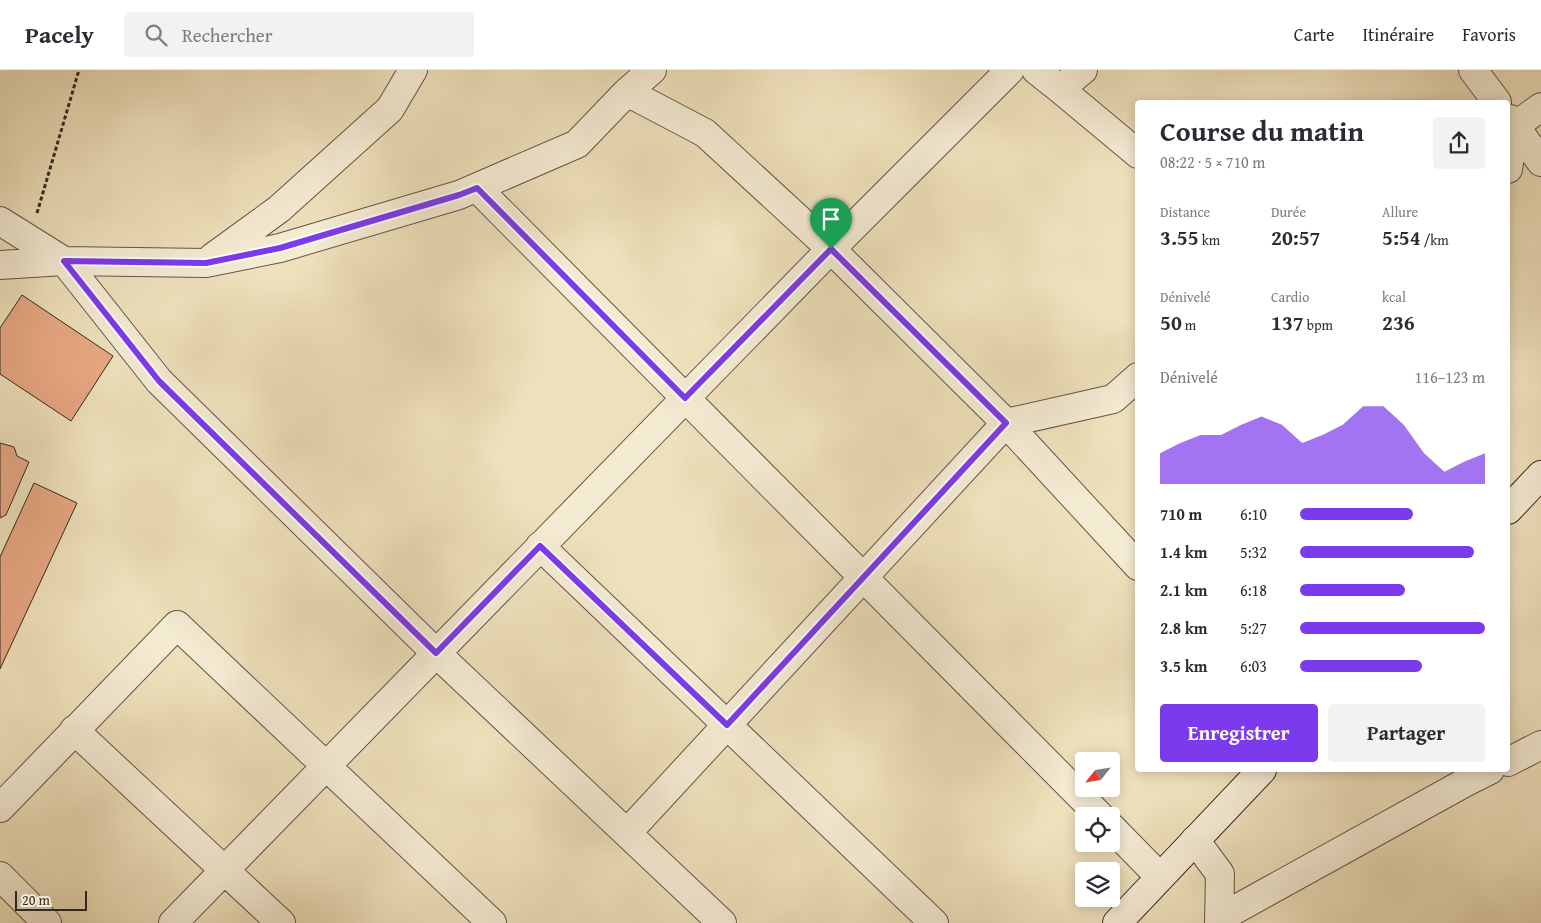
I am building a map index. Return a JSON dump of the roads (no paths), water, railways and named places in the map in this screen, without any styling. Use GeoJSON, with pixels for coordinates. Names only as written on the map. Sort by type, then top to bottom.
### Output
{"type":"FeatureCollection","features":[{"type":"Feature","properties":{"kind":"street"},"geometry":{"type":"LineString","coordinates":[[206,263],[279,209],[384,115],[390,109],[413,70]]}},
{"type":"Feature","properties":{"kind":"street"},"geometry":{"type":"LineString","coordinates":[[0,265],[64,261],[206,263],[280,248],[459,195],[577,144],[627,92],[652,70]]}},
{"type":"Feature","properties":{"kind":"street"},"geometry":{"type":"LineString","coordinates":[[173,923],[831,249],[1010,70]]}},
{"type":"Feature","properties":{"kind":"street"},"geometry":{"type":"LineString","coordinates":[[1036,70],[1135,151]]}},
{"type":"Feature","properties":{"kind":"street"},"geometry":{"type":"LineString","coordinates":[[1060,88],[1083,70]]}},
{"type":"Feature","properties":{"kind":"street"},"geometry":{"type":"LineString","coordinates":[[1473,70],[1496,100]]}},
{"type":"Feature","properties":{"kind":"street"},"geometry":{"type":"LineString","coordinates":[[627,92],[705,133],[831,249],[1006,423],[1135,563]]}},
{"type":"Feature","properties":{"kind":"street"},"geometry":{"type":"LineString","coordinates":[[1511,121],[1541,106]]}},
{"type":"Feature","properties":{"kind":"street"},"geometry":{"type":"LineString","coordinates":[[1511,121],[1541,162]]}},
{"type":"Feature","properties":{"kind":"street"},"geometry":{"type":"LineString","coordinates":[[1510,137],[1511,121]]}},
{"type":"Feature","properties":{"kind":"street"},"geometry":{"type":"LineString","coordinates":[[477,188],[1091,807]]}},
{"type":"Feature","properties":{"kind":"street"},"geometry":{"type":"LineString","coordinates":[[0,221],[64,261],[159,381],[436,653],[722,923]]}},
{"type":"Feature","properties":{"kind":"street"},"geometry":{"type":"LineString","coordinates":[[627,833],[1006,423],[1113,399],[1135,381]]}},
{"type":"Feature","properties":{"kind":"street"},"geometry":{"type":"LineString","coordinates":[[1510,508],[1538,487]]}},
{"type":"Feature","properties":{"kind":"street"},"geometry":{"type":"LineString","coordinates":[[540,546],[934,923]]}},
{"type":"Feature","properties":{"kind":"street"},"geometry":{"type":"LineString","coordinates":[[0,808],[177,625],[492,923]]}},
{"type":"Feature","properties":{"kind":"street"},"geometry":{"type":"LineString","coordinates":[[74,730],[281,923]]}},
{"type":"Feature","properties":{"kind":"street"},"geometry":{"type":"LineString","coordinates":[[1510,761],[1541,745]]}},
{"type":"Feature","properties":{"kind":"street"},"geometry":{"type":"LineString","coordinates":[[1117,923],[1260,772]]}},
{"type":"Feature","properties":{"kind":"street"},"geometry":{"type":"LineString","coordinates":[[1195,840],[1220,874],[1220,920],[1457,786],[1486,772]]}},
{"type":"Feature","properties":{"kind":"street"},"geometry":{"type":"LineString","coordinates":[[1120,836],[1160,877]]}},
{"type":"Feature","properties":{"kind":"street"},"geometry":{"type":"LineString","coordinates":[[0,876],[47,923]]}}]}
